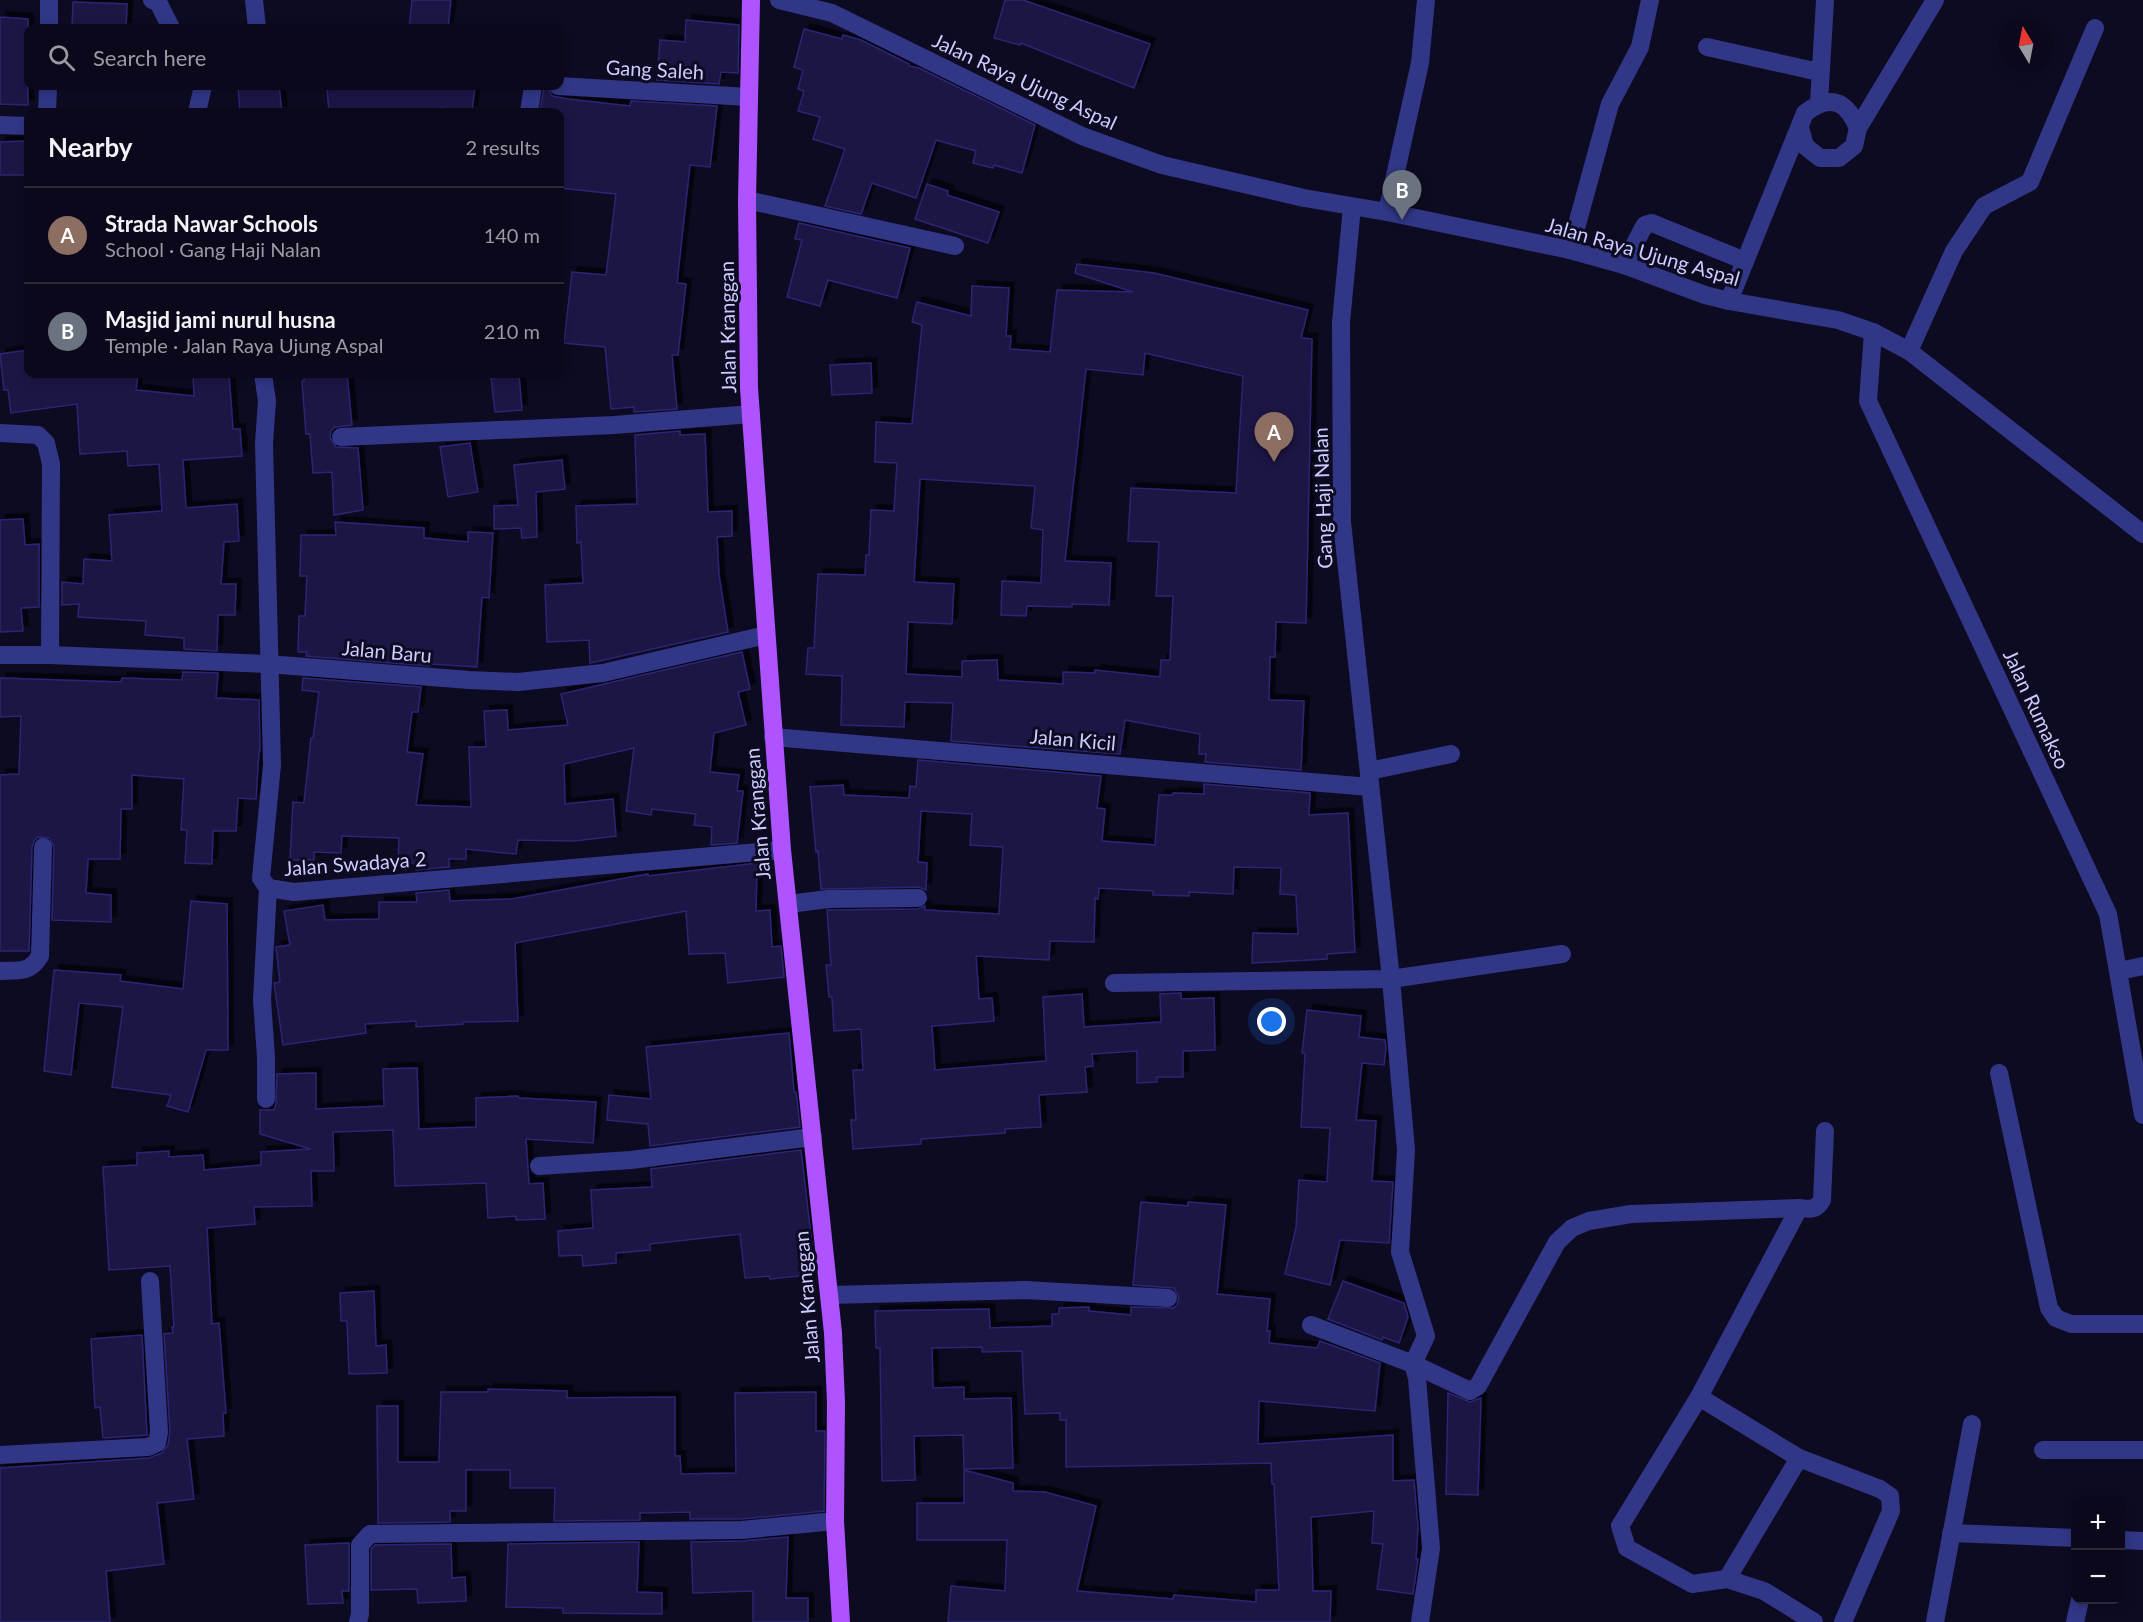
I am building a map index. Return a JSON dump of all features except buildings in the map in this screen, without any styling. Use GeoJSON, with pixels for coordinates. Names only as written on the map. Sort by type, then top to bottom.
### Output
{"type":"FeatureCollection","features":[{"type":"Feature","properties":{"kind":"main road","name":"Jalan Kranggan"},"geometry":{"type":"LineString","coordinates":[[751,0],[747,200],[751,414],[782,850],[829,1295],[836,1402],[835,1521],[841,1622]]}},
{"type":"Feature","properties":{"kind":"street"},"geometry":{"type":"LineString","coordinates":[[49,0],[49,24]]}},
{"type":"Feature","properties":{"kind":"street"},"geometry":{"type":"LineString","coordinates":[[152,0],[159,2],[169,24]]}},
{"type":"Feature","properties":{"kind":"street"},"geometry":{"type":"LineString","coordinates":[[254,0],[257,24]]}},
{"type":"Feature","properties":{"kind":"street","name":"Jalan Raya Ujung Aspal"},"geometry":{"type":"LineString","coordinates":[[778,0],[832,13],[1082,136],[1162,165],[1304,198],[1387,212],[1570,250],[1624,266],[1705,295],[1838,320],[1873,332],[1909,351],[2143,534]]}},
{"type":"Feature","properties":{"kind":"street"},"geometry":{"type":"LineString","coordinates":[[1387,212],[1420,63],[1426,0]]}},
{"type":"Feature","properties":{"kind":"street"},"geometry":{"type":"LineString","coordinates":[[1570,250],[1610,104],[1640,47],[1650,0]]}},
{"type":"Feature","properties":{"kind":"street"},"geometry":{"type":"LineString","coordinates":[[1819,103],[1819,72],[1825,0]]}},
{"type":"Feature","properties":{"kind":"street"},"geometry":{"type":"LineString","coordinates":[[1800,128],[1805,146],[1820,158],[1839,158],[1854,146],[1858,128],[1935,0]]}},
{"type":"Feature","properties":{"kind":"street"},"geometry":{"type":"LineString","coordinates":[[1909,351],[1954,251],[1984,206],[2030,182],[2095,28]]}},
{"type":"Feature","properties":{"kind":"street"},"geometry":{"type":"LineString","coordinates":[[1707,47],[1819,72]]}},
{"type":"Feature","properties":{"kind":"street","name":"Gang Saleh"},"geometry":{"type":"LineString","coordinates":[[564,86],[749,97]]}},
{"type":"Feature","properties":{"kind":"street"},"geometry":{"type":"LineString","coordinates":[[47,108],[48,90]]}},
{"type":"Feature","properties":{"kind":"street"},"geometry":{"type":"LineString","coordinates":[[198,108],[202,90]]}},
{"type":"Feature","properties":{"kind":"street"},"geometry":{"type":"LineString","coordinates":[[530,108],[533,90]]}},
{"type":"Feature","properties":{"kind":"street"},"geometry":{"type":"LineString","coordinates":[[1729,301],[1805,113],[1819,103],[1836,102],[1851,111],[1858,128]]}},
{"type":"Feature","properties":{"kind":"street"},"geometry":{"type":"LineString","coordinates":[[0,125],[24,126]]}},
{"type":"Feature","properties":{"kind":"street"},"geometry":{"type":"LineString","coordinates":[[747,200],[955,246]]}},
{"type":"Feature","properties":{"kind":"street","name":"Gang Haji Nalan"},"geometry":{"type":"LineString","coordinates":[[1352,207],[1341,322],[1342,522],[1391,979],[1406,1150],[1400,1252],[1426,1336],[1413,1364]]}},
{"type":"Feature","properties":{"kind":"street"},"geometry":{"type":"LineString","coordinates":[[1624,266],[1645,225],[1653,223],[1745,261]]}},
{"type":"Feature","properties":{"kind":"street","name":"Jalan Rumakso"},"geometry":{"type":"LineString","coordinates":[[1873,332],[1869,401],[2108,914],[2143,1115]]}},
{"type":"Feature","properties":{"kind":"street","name":"Jalan Swadaya 2"},"geometry":{"type":"LineString","coordinates":[[264,378],[267,401],[264,443],[272,765],[261,878],[268,888],[294,892],[782,850]]}},
{"type":"Feature","properties":{"kind":"street"},"geometry":{"type":"LineString","coordinates":[[341,437],[614,425],[751,414]]}},
{"type":"Feature","properties":{"kind":"street"},"geometry":{"type":"LineString","coordinates":[[0,433],[38,435],[46,443],[51,464],[50,655]]}},
{"type":"Feature","properties":{"kind":"street","name":"Jalan Baru"},"geometry":{"type":"LineString","coordinates":[[0,655],[268,664],[518,682],[603,673],[766,635]]}},
{"type":"Feature","properties":{"kind":"street","name":"Jalan Kicil"},"geometry":{"type":"LineString","coordinates":[[773,737],[1370,779],[1450,754]]}},
{"type":"Feature","properties":{"kind":"street"},"geometry":{"type":"LineString","coordinates":[[0,971],[25,970],[34,966],[40,957],[44,847]]}},
{"type":"Feature","properties":{"kind":"street"},"geometry":{"type":"LineString","coordinates":[[266,1099],[262,1000],[268,888]]}},
{"type":"Feature","properties":{"kind":"street"},"geometry":{"type":"LineString","coordinates":[[789,904],[828,899],[918,898]]}},
{"type":"Feature","properties":{"kind":"street"},"geometry":{"type":"LineString","coordinates":[[1114,984],[1391,979],[1562,954]]}},
{"type":"Feature","properties":{"kind":"street"},"geometry":{"type":"LineString","coordinates":[[2119,971],[2143,966]]}},
{"type":"Feature","properties":{"kind":"street"},"geometry":{"type":"LineString","coordinates":[[1998,1074],[2049,1308],[2056,1318],[2071,1324],[2143,1324]]}},
{"type":"Feature","properties":{"kind":"street"},"geometry":{"type":"LineString","coordinates":[[1311,1325],[1413,1364],[1461,1389],[1474,1390],[1557,1242],[1572,1228],[1589,1221],[1631,1214],[1814,1209],[1822,1200],[1825,1131]]}},
{"type":"Feature","properties":{"kind":"street"},"geometry":{"type":"LineString","coordinates":[[539,1166],[631,1160],[813,1137]]}},
{"type":"Feature","properties":{"kind":"street"},"geometry":{"type":"LineString","coordinates":[[1799,1208],[1699,1397],[1620,1526],[1627,1548],[1692,1584],[1727,1579],[1764,1591],[1814,1622]]}},
{"type":"Feature","properties":{"kind":"street"},"geometry":{"type":"LineString","coordinates":[[0,1455],[148,1447],[157,1443],[159,1432],[150,1281]]}},
{"type":"Feature","properties":{"kind":"street"},"geometry":{"type":"LineString","coordinates":[[829,1295],[1025,1290],[1168,1298]]}},
{"type":"Feature","properties":{"kind":"street"},"geometry":{"type":"LineString","coordinates":[[1413,1364],[1417,1378],[1431,1548],[1420,1622]]}},
{"type":"Feature","properties":{"kind":"street"},"geometry":{"type":"LineString","coordinates":[[1699,1397],[1799,1458],[1880,1489],[1890,1496],[1892,1511],[1843,1622]]}},
{"type":"Feature","properties":{"kind":"street"},"geometry":{"type":"LineString","coordinates":[[1935,1622],[1972,1424]]}},
{"type":"Feature","properties":{"kind":"street"},"geometry":{"type":"LineString","coordinates":[[2043,1450],[2143,1450]]}},
{"type":"Feature","properties":{"kind":"street"},"geometry":{"type":"LineString","coordinates":[[1727,1579],[1799,1458]]}},
{"type":"Feature","properties":{"kind":"street"},"geometry":{"type":"LineString","coordinates":[[358,1622],[360,1545],[370,1534],[742,1530],[835,1521]]}},
{"type":"Feature","properties":{"kind":"street"},"geometry":{"type":"LineString","coordinates":[[1951,1533],[2071,1538]]}},
{"type":"Feature","properties":{"kind":"street"},"geometry":{"type":"LineString","coordinates":[[2125,1540],[2143,1541]]}},
{"type":"Feature","properties":{"kind":"street"},"geometry":{"type":"LineString","coordinates":[[2075,1622],[2079,1604]]}},
{"type":"Feature","properties":{"kind":"place","name":"Masjid jami nurul husna"},"geometry":{"type":"Point","coordinates":[1402,220]}},
{"type":"Feature","properties":{"kind":"place","name":"Strada Nawar Schools"},"geometry":{"type":"Point","coordinates":[1274,462]}}]}
